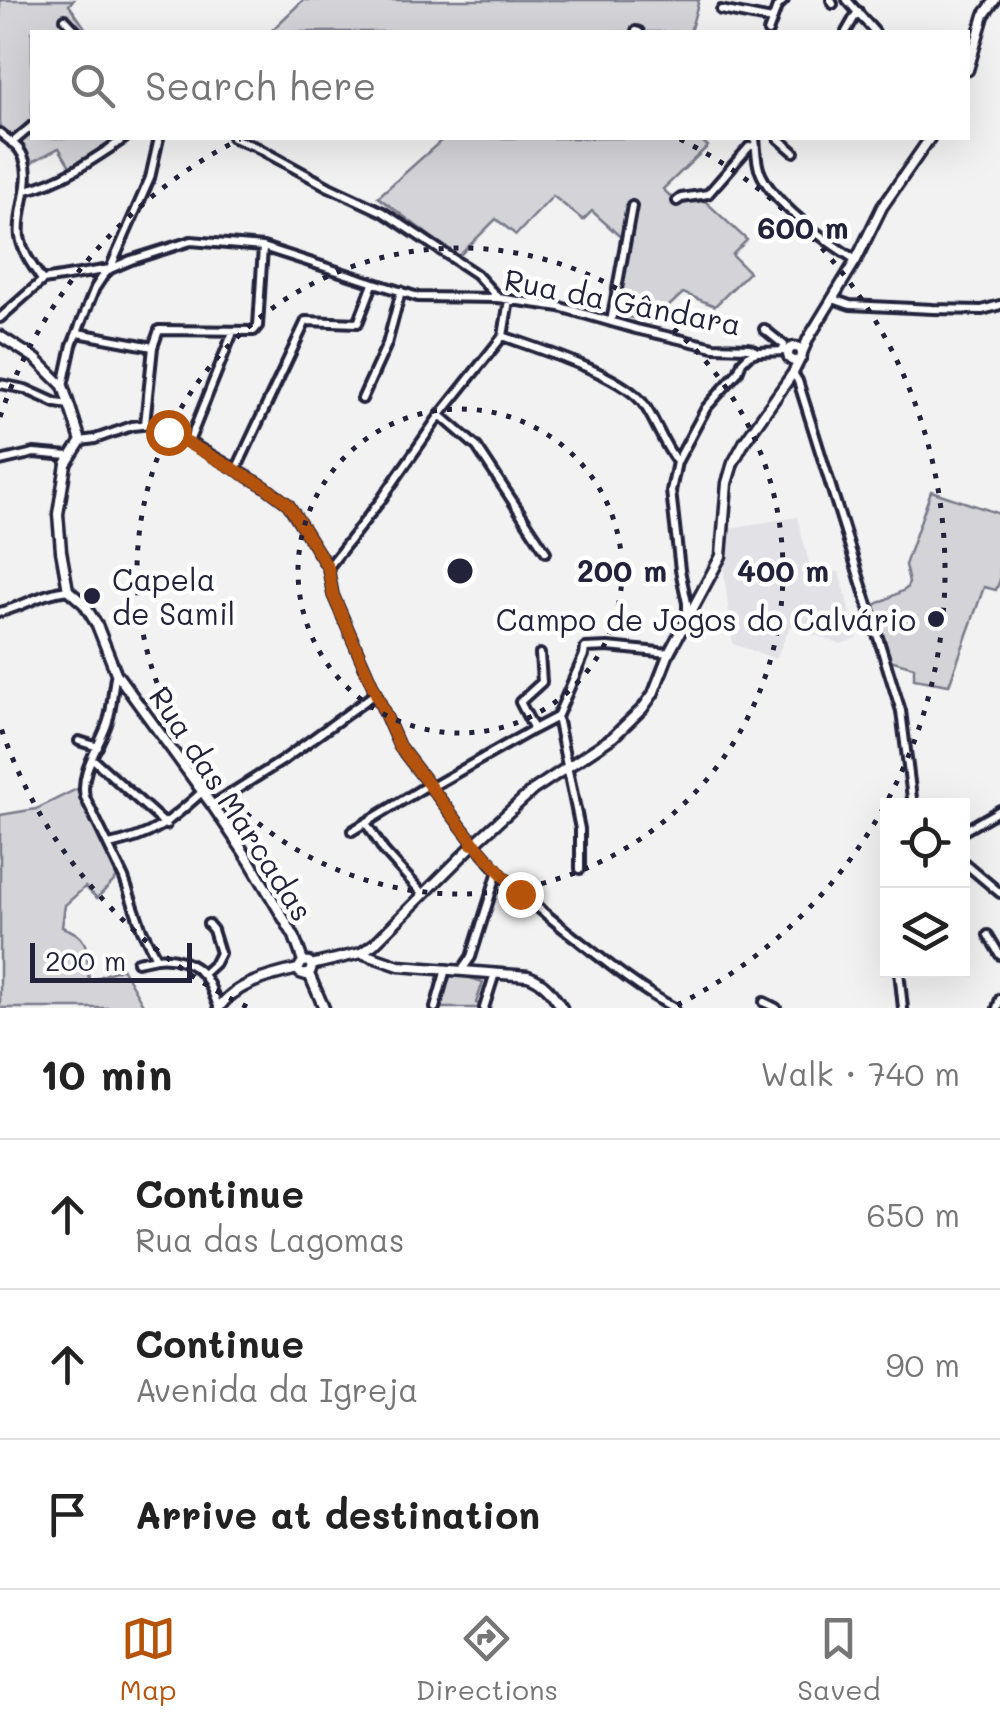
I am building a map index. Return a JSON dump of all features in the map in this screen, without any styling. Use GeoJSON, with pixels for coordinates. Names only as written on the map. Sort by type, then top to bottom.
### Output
{"type":"FeatureCollection","features":[{"type":"Feature","properties":{"kind":"street"},"geometry":{"type":"LineString","coordinates":[[769,30],[777,7],[784,0]]}},
{"type":"Feature","properties":{"kind":"street"},"geometry":{"type":"LineString","coordinates":[[847,0],[873,30]]}},
{"type":"Feature","properties":{"kind":"street"},"geometry":{"type":"LineString","coordinates":[[970,63],[984,16],[995,0]]}},
{"type":"Feature","properties":{"kind":"street"},"geometry":{"type":"LineString","coordinates":[[721,10],[772,20]]}},
{"type":"Feature","properties":{"kind":"street"},"geometry":{"type":"LineString","coordinates":[[847,30],[858,11]]}},
{"type":"Feature","properties":{"kind":"street"},"geometry":{"type":"LineString","coordinates":[[66,19],[75,30]]}},
{"type":"Feature","properties":{"kind":"street"},"geometry":{"type":"LineString","coordinates":[[12,143],[30,128]]}},
{"type":"Feature","properties":{"kind":"street"},"geometry":{"type":"LineString","coordinates":[[0,133],[19,149],[24,159],[26,190],[20,238],[42,280],[0,318]]}},
{"type":"Feature","properties":{"kind":"street"},"geometry":{"type":"LineString","coordinates":[[26,190],[78,168],[121,140]]}},
{"type":"Feature","properties":{"kind":"street"},"geometry":{"type":"LineString","coordinates":[[81,441],[63,386],[70,352],[95,288],[110,269],[150,178],[159,140]]}},
{"type":"Feature","properties":{"kind":"street"},"geometry":{"type":"LineString","coordinates":[[237,140],[383,212],[476,274],[498,298]]}},
{"type":"Feature","properties":{"kind":"street"},"geometry":{"type":"LineString","coordinates":[[780,140],[794,152]]}},
{"type":"Feature","properties":{"kind":"street"},"geometry":{"type":"LineString","coordinates":[[219,1008],[224,1000],[266,978],[361,953],[374,944],[533,790],[612,737],[643,708],[721,556],[727,483],[733,463],[793,373],[794,353],[833,299],[882,207],[929,140]]}},
{"type":"Feature","properties":{"kind":"street"},"geometry":{"type":"LineString","coordinates":[[755,141],[759,172],[768,186],[798,218],[856,260]]}},
{"type":"Feature","properties":{"kind":"street"},"geometry":{"type":"LineString","coordinates":[[676,201],[708,194],[755,141]]}},
{"type":"Feature","properties":{"kind":"street"},"geometry":{"type":"LineString","coordinates":[[611,322],[632,206]]}},
{"type":"Feature","properties":{"kind":"street","name":"Rua da Gândara"},"geometry":{"type":"LineString","coordinates":[[42,280],[110,269],[191,241],[262,247],[418,297],[498,298],[560,307],[714,347],[794,353]]}},
{"type":"Feature","properties":{"kind":"street"},"geometry":{"type":"LineString","coordinates":[[145,424],[158,330],[254,331],[258,326],[262,247]]}},
{"type":"Feature","properties":{"kind":"street"},"geometry":{"type":"LineString","coordinates":[[236,470],[306,321],[358,323],[373,284]]}},
{"type":"Feature","properties":{"kind":"street"},"geometry":{"type":"LineString","coordinates":[[362,399],[387,344],[401,291]]}},
{"type":"Feature","properties":{"kind":"street"},"geometry":{"type":"LineString","coordinates":[[833,299],[850,305],[933,309],[982,310],[1000,305]]}},
{"type":"Feature","properties":{"kind":"street"},"geometry":{"type":"LineString","coordinates":[[328,568],[502,336],[509,300]]}},
{"type":"Feature","properties":{"kind":"street"},"geometry":{"type":"LineString","coordinates":[[764,329],[794,353]]}},
{"type":"Feature","properties":{"kind":"street"},"geometry":{"type":"LineString","coordinates":[[189,442],[233,331]]}},
{"type":"Feature","properties":{"kind":"street"},"geometry":{"type":"LineString","coordinates":[[78,333],[153,347]]}},
{"type":"Feature","properties":{"kind":"street"},"geometry":{"type":"LineString","coordinates":[[0,336],[36,359],[63,386]]}},
{"type":"Feature","properties":{"kind":"street"},"geometry":{"type":"LineString","coordinates":[[502,336],[600,374],[638,398],[677,462]]}},
{"type":"Feature","properties":{"kind":"street"},"geometry":{"type":"LineString","coordinates":[[687,620],[671,491],[677,462],[706,408],[738,372],[742,362],[756,352]]}},
{"type":"Feature","properties":{"kind":"street"},"geometry":{"type":"LineString","coordinates":[[793,373],[901,711],[912,798]]}},
{"type":"Feature","properties":{"kind":"street"},"geometry":{"type":"LineString","coordinates":[[0,384],[26,389],[70,406]]}},
{"type":"Feature","properties":{"kind":"street"},"geometry":{"type":"LineString","coordinates":[[440,415],[477,448],[546,552]]}},
{"type":"Feature","properties":{"kind":"street"},"geometry":{"type":"LineString","coordinates":[[0,612],[36,597],[68,590],[58,528],[66,464],[81,441],[132,426],[155,426],[264,486],[288,504],[328,568],[333,595],[399,746],[429,786],[498,872],[525,899],[635,985],[674,1008]]}},
{"type":"Feature","properties":{"kind":"street"},"geometry":{"type":"LineString","coordinates":[[0,461],[34,453],[69,456]]}},
{"type":"Feature","properties":{"kind":"street","name":"Rua das Marcadas"},"geometry":{"type":"LineString","coordinates":[[68,590],[84,604],[116,673],[212,805],[283,917],[324,1008]]}},
{"type":"Feature","properties":{"kind":"street"},"geometry":{"type":"LineString","coordinates":[[580,869],[580,829],[557,718],[585,648],[669,654]]}},
{"type":"Feature","properties":{"kind":"street"},"geometry":{"type":"LineString","coordinates":[[534,729],[520,702],[542,682],[540,654]]}},
{"type":"Feature","properties":{"kind":"street"},"geometry":{"type":"LineString","coordinates":[[116,673],[109,719],[85,774],[83,788],[156,958]]}},
{"type":"Feature","properties":{"kind":"street"},"geometry":{"type":"LineString","coordinates":[[212,805],[282,762],[376,693]]}},
{"type":"Feature","properties":{"kind":"street"},"geometry":{"type":"LineString","coordinates":[[352,831],[557,718]]}},
{"type":"Feature","properties":{"kind":"street"},"geometry":{"type":"LineString","coordinates":[[79,741],[98,747]]}},
{"type":"Feature","properties":{"kind":"street"},"geometry":{"type":"LineString","coordinates":[[93,759],[166,825]]}},
{"type":"Feature","properties":{"kind":"street"},"geometry":{"type":"LineString","coordinates":[[108,845],[147,835],[166,825],[202,792]]}},
{"type":"Feature","properties":{"kind":"street"},"geometry":{"type":"LineString","coordinates":[[970,827],[1000,810]]}},
{"type":"Feature","properties":{"kind":"street"},"geometry":{"type":"LineString","coordinates":[[366,822],[384,851],[423,894]]}},
{"type":"Feature","properties":{"kind":"street"},"geometry":{"type":"LineString","coordinates":[[970,868],[1000,893]]}},
{"type":"Feature","properties":{"kind":"street"},"geometry":{"type":"LineString","coordinates":[[468,970],[498,872]]}},
{"type":"Feature","properties":{"kind":"street"},"geometry":{"type":"LineString","coordinates":[[203,974],[220,954],[208,924]]}},
{"type":"Feature","properties":{"kind":"street"},"geometry":{"type":"LineString","coordinates":[[988,934],[1000,955]]}},
{"type":"Feature","properties":{"kind":"street"},"geometry":{"type":"LineString","coordinates":[[374,944],[374,957]]}},
{"type":"Feature","properties":{"kind":"street"},"geometry":{"type":"LineString","coordinates":[[361,953],[399,966],[528,976],[549,988],[562,1008]]}},
{"type":"Feature","properties":{"kind":"street"},"geometry":{"type":"LineString","coordinates":[[137,962],[175,958],[190,965],[203,974],[219,1008]]}},
{"type":"Feature","properties":{"kind":"street"},"geometry":{"type":"LineString","coordinates":[[434,1008],[447,968]]}},
{"type":"Feature","properties":{"kind":"street"},"geometry":{"type":"LineString","coordinates":[[484,1008],[495,973]]}},
{"type":"Feature","properties":{"kind":"street"},"geometry":{"type":"LineString","coordinates":[[900,978],[903,1008]]}},
{"type":"Feature","properties":{"kind":"street"},"geometry":{"type":"LineString","coordinates":[[997,1008],[1000,999]]}},
{"type":"Feature","properties":{"kind":"street"},"geometry":{"type":"LineString","coordinates":[[764,1002],[776,1008]]}},
{"type":"Feature","properties":{"kind":"shaded area"},"geometry":{"type":"Polygon","coordinates":[[[0,0],[73,0],[69,5],[87,30],[30,30],[30,140],[119,140],[71,168],[59,148],[28,164],[22,146],[0,129],[0,0]]]}},
{"type":"Feature","properties":{"kind":"shaded area"},"geometry":{"type":"Polygon","coordinates":[[[303,0],[699,0],[691,30],[272,30],[303,0]]]}},
{"type":"Feature","properties":{"kind":"shaded area"},"geometry":{"type":"Polygon","coordinates":[[[442,140],[700,140],[708,146],[663,189],[678,204],[705,201],[747,240],[732,255],[749,272],[715,306],[683,293],[651,323],[615,313],[626,242],[592,211],[583,220],[553,196],[516,235],[496,219],[458,257],[378,197],[442,140]]]}},
{"type":"Feature","properties":{"kind":"shaded area"},"geometry":{"type":"Polygon","coordinates":[[[931,491],[1000,514],[1000,580],[996,590],[984,587],[949,685],[914,679],[914,667],[890,660],[875,605],[906,589],[909,583],[905,565],[931,491]]]}},
{"type":"Feature","properties":{"kind":"shaded area"},"geometry":{"type":"Polygon","coordinates":[[[797,517],[811,570],[839,572],[857,638],[841,644],[790,626],[776,659],[733,644],[724,574],[730,528],[797,517]]]}},
{"type":"Feature","properties":{"kind":"shaded area"},"geometry":{"type":"Polygon","coordinates":[[[77,789],[117,878],[97,898],[85,887],[65,905],[62,927],[83,941],[89,981],[122,968],[145,1008],[0,1008],[0,815],[36,809],[77,789]]]}},
{"type":"Feature","properties":{"kind":"shaded area"},"geometry":{"type":"Polygon","coordinates":[[[450,972],[483,982],[476,1003],[481,1008],[439,1008],[450,972]]]}},
{"type":"Feature","properties":{"kind":"place","name":"Capela de Samil"},"geometry":{"type":"Point","coordinates":[92,596]}},
{"type":"Feature","properties":{"kind":"place","name":"Campo de Jogos do Calvário"},"geometry":{"type":"Point","coordinates":[936,619]}},
{"type":"Feature","properties":{"kind":"route"},"geometry":{"type":"LineString","coordinates":[[168,432],[264,486],[288,504],[328,568],[333,595],[399,746],[472,844],[520,894]]}}]}
